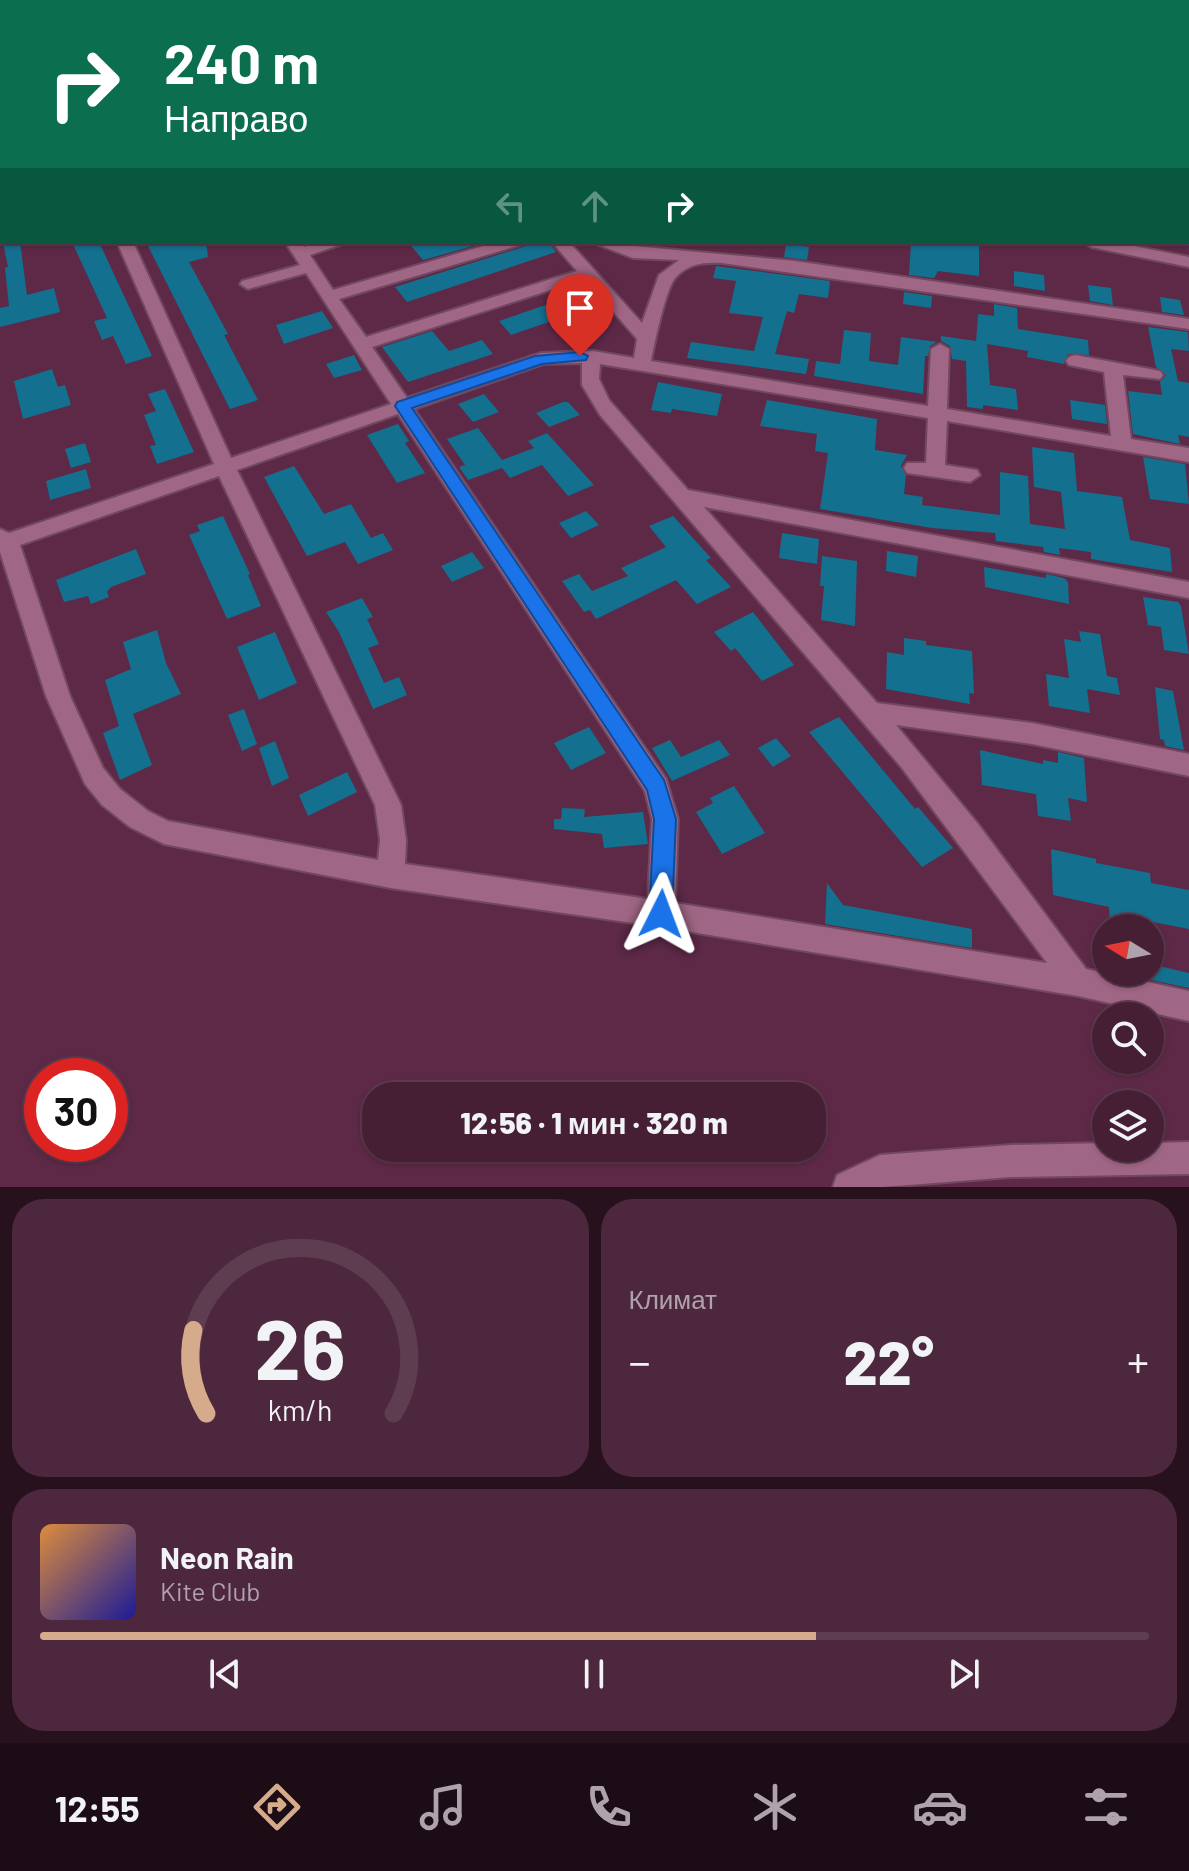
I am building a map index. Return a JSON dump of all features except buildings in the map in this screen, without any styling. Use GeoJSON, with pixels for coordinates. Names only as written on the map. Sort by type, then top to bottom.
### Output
{"type":"FeatureCollection","features":[{"type":"Feature","properties":{"kind":"street"},"geometry":{"type":"LineString","coordinates":[[126,244],[225,467],[388,805],[393,840],[391,875]]}},
{"type":"Feature","properties":{"kind":"street"},"geometry":{"type":"LineString","coordinates":[[248,284],[301,254],[334,244]]}},
{"type":"Feature","properties":{"kind":"street"},"geometry":{"type":"LineString","coordinates":[[330,296],[507,244]]}},
{"type":"Feature","properties":{"kind":"street"},"geometry":{"type":"LineString","coordinates":[[562,244],[646,338]]}},
{"type":"Feature","properties":{"kind":"street"},"geometry":{"type":"LineString","coordinates":[[606,244],[642,254],[849,273],[1189,324]]}},
{"type":"Feature","properties":{"kind":"street"},"geometry":{"type":"LineString","coordinates":[[1101,244],[1189,262]]}},
{"type":"Feature","properties":{"kind":"street"},"geometry":{"type":"LineString","coordinates":[[301,254],[657,787],[665,819],[661,914]]}},
{"type":"Feature","properties":{"kind":"street"},"geometry":{"type":"LineString","coordinates":[[642,254],[667,275]]}},
{"type":"Feature","properties":{"kind":"street"},"geometry":{"type":"LineString","coordinates":[[641,366],[646,338],[667,275],[696,257]]}},
{"type":"Feature","properties":{"kind":"street"},"geometry":{"type":"LineString","coordinates":[[362,344],[588,273]]}},
{"type":"Feature","properties":{"kind":"street"},"geometry":{"type":"LineString","coordinates":[[935,471],[940,349]]}},
{"type":"Feature","properties":{"kind":"street"},"geometry":{"type":"LineString","coordinates":[[593,357],[588,369],[589,385],[607,411],[828,665],[874,713],[1042,930],[1078,982]]}},
{"type":"Feature","properties":{"kind":"street"},"geometry":{"type":"LineString","coordinates":[[1189,455],[593,357],[541,359],[3,541],[58,696],[94,776],[111,797],[139,819],[164,832],[391,875],[661,914],[1078,982],[1189,1006]]}},
{"type":"Feature","properties":{"kind":"street"},"geometry":{"type":"LineString","coordinates":[[1075,361],[1154,375]]}},
{"type":"Feature","properties":{"kind":"street"},"geometry":{"type":"LineString","coordinates":[[1113,368],[1122,444]]}},
{"type":"Feature","properties":{"kind":"street"},"geometry":{"type":"LineString","coordinates":[[914,468],[970,475]]}},
{"type":"Feature","properties":{"kind":"street"},"geometry":{"type":"LineString","coordinates":[[682,496],[1189,590]]}},
{"type":"Feature","properties":{"kind":"street"},"geometry":{"type":"LineString","coordinates":[[874,713],[960,721],[1189,765]]}},
{"type":"Feature","properties":{"kind":"street"},"geometry":{"type":"LineString","coordinates":[[849,1187],[880,1171],[1011,1161],[1189,1158]]}},
{"type":"Feature","properties":{"kind":"route"},"geometry":{"type":"LineString","coordinates":[[580,356],[541,359],[403,406],[657,787],[665,819],[661,914]]}}]}
